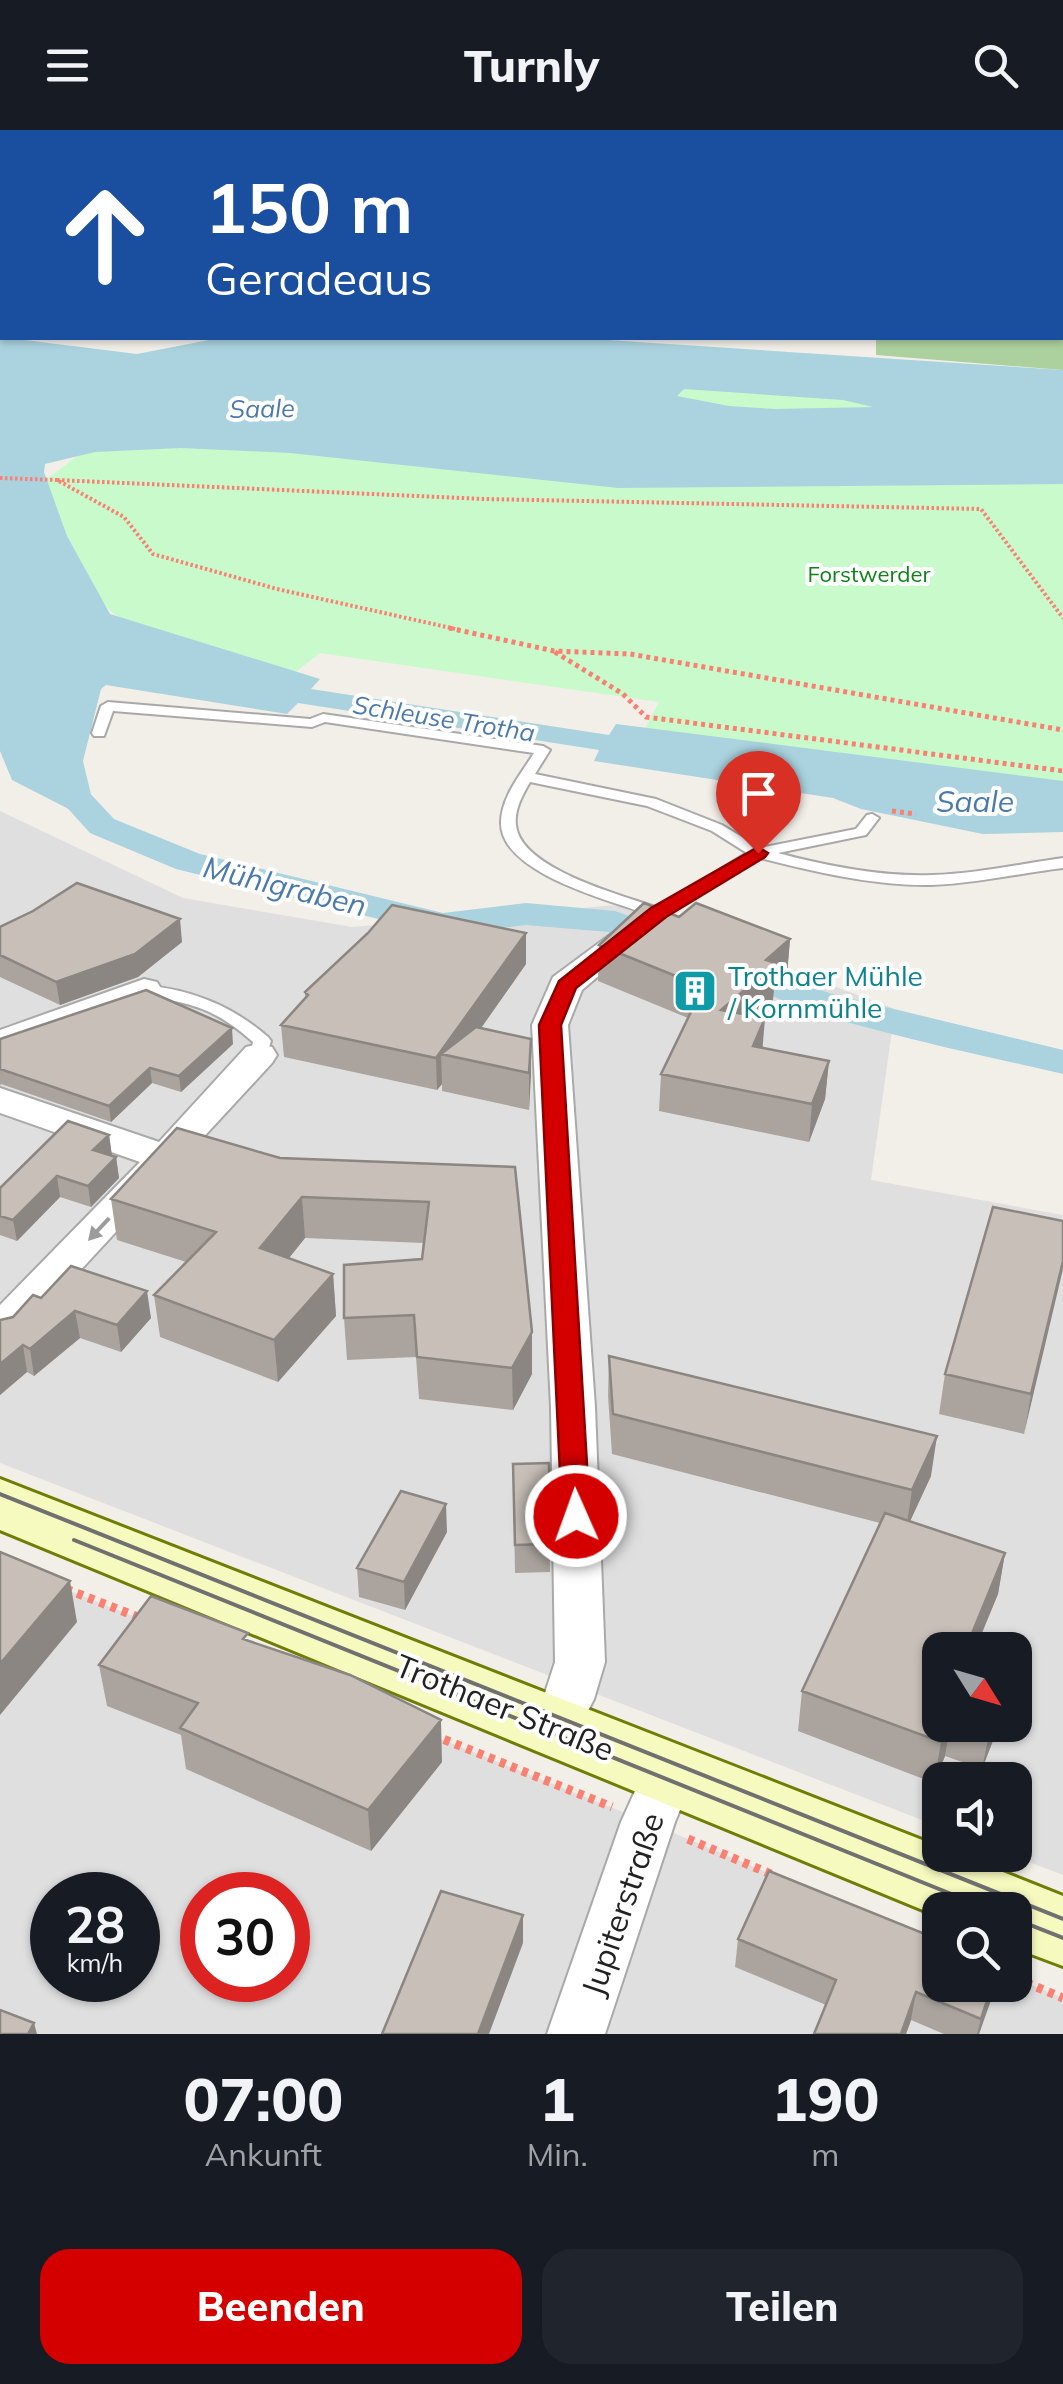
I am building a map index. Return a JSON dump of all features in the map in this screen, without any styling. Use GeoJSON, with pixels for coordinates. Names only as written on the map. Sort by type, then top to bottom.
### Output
{"type":"FeatureCollection","features":[{"type":"Feature","properties":{"kind":"main road","name":"Trothaer Straße"},"geometry":{"type":"LineString","coordinates":[[0,1504],[554,1727],[659,1798],[953,1892]]}},
{"type":"Feature","properties":{"kind":"main road","name":"Trothaer Straße"},"geometry":{"type":"LineString","coordinates":[[1032,1918],[1063,1930]]}},
{"type":"Feature","properties":{"kind":"street"},"geometry":{"type":"LineString","coordinates":[[554,1727],[569,1700],[580,1662],[573,1407],[550,1025],[566,985],[624,941]]}},
{"type":"Feature","properties":{"kind":"street"},"geometry":{"type":"LineString","coordinates":[[0,1042],[144,990]]}},
{"type":"Feature","properties":{"kind":"street"},"geometry":{"type":"LineString","coordinates":[[0,1331],[259,1055]]}},
{"type":"Feature","properties":{"kind":"street"},"geometry":{"type":"LineString","coordinates":[[0,1100],[166,1158]]}},
{"type":"Feature","properties":{"kind":"street","name":"Jupiterstraße"},"geometry":{"type":"LineString","coordinates":[[576,2034],[659,1798]]}},
{"type":"Feature","properties":{"kind":"lane"},"geometry":{"type":"LineString","coordinates":[[100,733],[109,702],[312,723],[327,714],[543,750],[508,816],[508,832],[517,849],[538,866],[658,912]]}},
{"type":"Feature","properties":{"kind":"lane"},"geometry":{"type":"LineString","coordinates":[[528,776],[651,802],[717,828],[758,853],[809,866],[904,880],[936,880],[1063,862]]}},
{"type":"Feature","properties":{"kind":"lane"},"geometry":{"type":"LineString","coordinates":[[624,941],[658,912],[758,853],[862,832],[872,818]]}},
{"type":"Feature","properties":{"kind":"lane"},"geometry":{"type":"LineString","coordinates":[[144,990],[188,995],[217,1008],[262,1041],[259,1055]]}},
{"type":"Feature","properties":{"kind":"path"},"geometry":{"type":"LineString","coordinates":[[0,478],[484,499],[981,509],[1063,618]]}},
{"type":"Feature","properties":{"kind":"path"},"geometry":{"type":"LineString","coordinates":[[57,480],[109,506],[142,530],[153,554],[277,589],[554,651],[630,654],[1063,730]]}},
{"type":"Feature","properties":{"kind":"path"},"geometry":{"type":"LineString","coordinates":[[554,651],[623,694],[646,717],[1063,770]]}},
{"type":"Feature","properties":{"kind":"path"},"geometry":{"type":"LineString","coordinates":[[56,1585],[148,1621]]}},
{"type":"Feature","properties":{"kind":"path"},"geometry":{"type":"LineString","coordinates":[[426,1732],[659,1798],[776,1876]]}},
{"type":"Feature","properties":{"kind":"path"},"geometry":{"type":"LineString","coordinates":[[1032,1985],[1063,1998]]}},
{"type":"Feature","properties":{"kind":"shaded area"},"geometry":{"type":"Polygon","coordinates":[[[0,811],[183,898],[352,927],[617,905],[895,1009],[871,1180],[1063,1215],[1063,1875],[1032,1863],[1032,1762],[922,1762],[922,1820],[0,1463],[0,811]]]}},
{"type":"Feature","properties":{"kind":"shaded area"},"geometry":{"type":"Polygon","coordinates":[[[0,1563],[648,1822],[922,1938],[922,2002],[1032,2002],[1032,1985],[1063,1998],[1063,2034],[0,2034],[0,1563]]]}},
{"type":"Feature","properties":{"kind":"green space"},"geometry":{"type":"Polygon","coordinates":[[[876,340],[1063,340],[1063,370],[876,355],[876,340]]]}},
{"type":"Feature","properties":{"kind":"green space","name":"Forstwerder"},"geometry":{"type":"Polygon","coordinates":[[[637,376],[1063,423],[1063,784],[655,730],[645,728],[659,702],[320,653],[284,681],[118,617],[96,598],[40,484],[79,455],[93,450],[637,376]]]}},
{"type":"Feature","properties":{"kind":"water"},"geometry":{"type":"Polygon","coordinates":[[[0,340],[137,354],[209,340],[607,340],[1063,370],[1063,484],[618,488],[290,453],[181,448],[95,452],[45,464],[44,472],[67,536],[110,614],[320,679],[311,689],[609,735],[616,724],[1063,781],[1063,832],[983,834],[861,809],[833,798],[594,761],[599,750],[298,703],[287,714],[106,685],[101,689],[83,761],[98,824],[12,780],[0,751],[0,340]],[[684,389],[677,396],[729,406],[775,409],[873,407],[843,400],[684,389]]]}},
{"type":"Feature","properties":{"kind":"building"},"geometry":{"type":"Polygon","coordinates":[[[77,883],[180,919],[135,954],[56,982],[0,955],[0,927],[77,883]]]}},
{"type":"Feature","properties":{"kind":"building"},"geometry":{"type":"Polygon","coordinates":[[[644,903],[679,917],[696,903],[790,939],[766,960],[776,963],[721,1010],[765,1018],[753,1046],[829,1061],[812,1104],[661,1074],[703,987],[599,945],[644,903]]]}},
{"type":"Feature","properties":{"kind":"building"},"geometry":{"type":"Polygon","coordinates":[[[392,905],[526,933],[436,1058],[281,1025],[308,995],[305,992],[392,905]]]}},
{"type":"Feature","properties":{"kind":"building"},"geometry":{"type":"Polygon","coordinates":[[[146,990],[232,1028],[179,1076],[150,1068],[109,1106],[0,1069],[0,1039],[146,990]]]}},
{"type":"Feature","properties":{"kind":"building"},"geometry":{"type":"Polygon","coordinates":[[[476,1027],[531,1039],[529,1073],[441,1054],[476,1027]]]}},
{"type":"Feature","properties":{"kind":"building"},"geometry":{"type":"Polygon","coordinates":[[[68,1121],[109,1135],[93,1150],[116,1157],[88,1186],[57,1176],[13,1220],[0,1216],[0,1188],[68,1121]]]}},
{"type":"Feature","properties":{"kind":"building"},"geometry":{"type":"Polygon","coordinates":[[[177,1128],[280,1158],[515,1167],[532,1332],[512,1368],[417,1357],[414,1315],[344,1318],[344,1265],[422,1259],[429,1202],[302,1197],[260,1248],[333,1274],[274,1340],[154,1295],[216,1232],[111,1199],[177,1128]]]}},
{"type":"Feature","properties":{"kind":"building"},"geometry":{"type":"Polygon","coordinates":[[[993,1207],[1063,1221],[1063,1261],[1031,1394],[945,1374],[993,1207]]]}},
{"type":"Feature","properties":{"kind":"building"},"geometry":{"type":"Polygon","coordinates":[[[71,1266],[147,1291],[117,1325],[75,1311],[30,1349],[23,1345],[0,1364],[0,1320],[13,1317],[33,1295],[41,1298],[71,1266]]]}},
{"type":"Feature","properties":{"kind":"building"},"geometry":{"type":"Polygon","coordinates":[[[609,1356],[937,1436],[912,1490],[613,1414],[609,1356]]]}},
{"type":"Feature","properties":{"kind":"building"},"geometry":{"type":"Polygon","coordinates":[[[549,1463],[550,1544],[515,1545],[513,1464],[549,1463]]]}},
{"type":"Feature","properties":{"kind":"building"},"geometry":{"type":"Polygon","coordinates":[[[401,1491],[446,1504],[404,1582],[357,1568],[401,1491]]]}},
{"type":"Feature","properties":{"kind":"building"},"geometry":{"type":"Polygon","coordinates":[[[885,1513],[1005,1553],[976,1632],[922,1632],[922,1735],[802,1691],[885,1513]]]}},
{"type":"Feature","properties":{"kind":"building"},"geometry":{"type":"Polygon","coordinates":[[[0,1552],[70,1581],[0,1664],[0,1552]]]}},
{"type":"Feature","properties":{"kind":"building"},"geometry":{"type":"Polygon","coordinates":[[[151,1596],[248,1633],[243,1639],[350,1675],[441,1720],[368,1810],[180,1728],[198,1703],[99,1665],[151,1596]]]}},
{"type":"Feature","properties":{"kind":"building"},"geometry":{"type":"Polygon","coordinates":[[[769,1871],[922,1933],[922,1994],[916,1992],[901,2034],[814,2034],[836,1980],[738,1939],[769,1871]]]}},
{"type":"Feature","properties":{"kind":"building"},"geometry":{"type":"Polygon","coordinates":[[[441,1891],[523,1915],[478,2034],[382,2034],[441,1891]]]}},
{"type":"Feature","properties":{"kind":"building"},"geometry":{"type":"Polygon","coordinates":[[[940,2002],[986,2002],[981,2019],[940,2002]]]}},
{"type":"Feature","properties":{"kind":"building"},"geometry":{"type":"Polygon","coordinates":[[[0,2010],[34,2023],[28,2034],[0,2034],[0,2010]]]}},
{"type":"Feature","properties":{"kind":"waterway","name":"Mühlgraben"},"geometry":{"type":"LineString","coordinates":[[60,781],[102,826],[188,862],[443,924],[526,914],[615,922],[672,944]]}},
{"type":"Feature","properties":{"kind":"waterway","name":"Mühlgraben"},"geometry":{"type":"LineString","coordinates":[[776,985],[819,1002],[1063,1062]]}},
{"type":"Feature","properties":{"kind":"tram line"},"geometry":{"type":"LineString","coordinates":[[0,1494],[1063,1919]]}},
{"type":"Feature","properties":{"kind":"tram line"},"geometry":{"type":"LineString","coordinates":[[74,1540],[946,1892]]}},
{"type":"Feature","properties":{"kind":"tram line"},"geometry":{"type":"LineString","coordinates":[[1032,1926],[1063,1938]]}},
{"type":"Feature","properties":{"kind":"place","name":"Trothaer Mühle / Kornmühle"},"geometry":{"type":"Point","coordinates":[695,991]}},
{"type":"Feature","properties":{"kind":"route"},"geometry":{"type":"LineString","coordinates":[[576,1516],[550,1025],[566,985],[658,912],[758,853]]}},
{"type":"Feature","properties":{"kind":"water label","name":"Saale"},"geometry":{"type":"Point","coordinates":[262,408]}},
{"type":"Feature","properties":{"kind":"water label","name":"Schleuse Trotha"},"geometry":{"type":"Point","coordinates":[444,718]}},
{"type":"Feature","properties":{"kind":"water label","name":"Saale"},"geometry":{"type":"Point","coordinates":[975,801]}}]}
